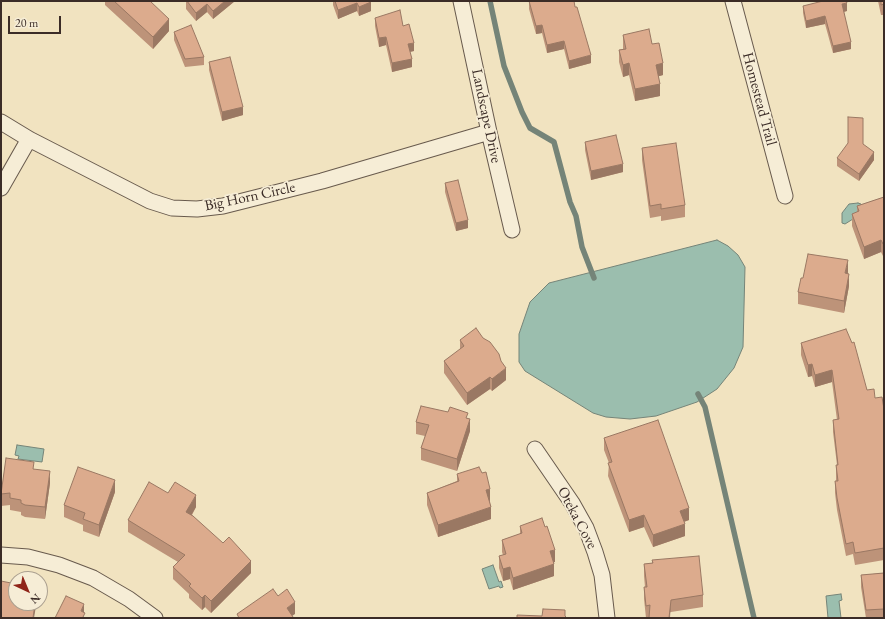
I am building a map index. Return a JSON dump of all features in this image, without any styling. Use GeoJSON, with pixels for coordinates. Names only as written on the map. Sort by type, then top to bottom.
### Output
{"type":"FeatureCollection","features":[{"type":"Feature","properties":{"kind":"street","name":"Landscape Drive"},"geometry":{"type":"LineString","coordinates":[[461,1],[488,132],[512,230]]}},
{"type":"Feature","properties":{"kind":"street","name":"Homestead Trail"},"geometry":{"type":"LineString","coordinates":[[733,1],[785,196]]}},
{"type":"Feature","properties":{"kind":"street","name":"Big Horn Circle"},"geometry":{"type":"LineString","coordinates":[[1,122],[29,139],[150,202],[172,208],[197,209],[223,206],[322,181],[488,132]]}},
{"type":"Feature","properties":{"kind":"street"},"geometry":{"type":"LineString","coordinates":[[1,188],[29,139]]}},
{"type":"Feature","properties":{"kind":"street","name":"Oteka Cove"},"geometry":{"type":"LineString","coordinates":[[535,449],[572,503],[586,528],[602,575],[607,618]]}},
{"type":"Feature","properties":{"kind":"street"},"geometry":{"type":"LineString","coordinates":[[1,555],[28,557],[59,565],[93,578],[129,599],[155,618]]}},
{"type":"Feature","properties":{"kind":"shaded area"},"geometry":{"type":"Polygon","coordinates":[[[849,204],[861,204],[862,207],[853,219],[845,224],[842,223],[842,213],[849,204]]]}},
{"type":"Feature","properties":{"kind":"shaded area"},"geometry":{"type":"Polygon","coordinates":[[[717,240],[728,246],[738,255],[745,267],[743,347],[734,368],[717,389],[697,402],[656,416],[630,419],[606,417],[593,413],[525,371],[519,362],[519,334],[530,302],[549,283],[717,240]]]}},
{"type":"Feature","properties":{"kind":"shaded area"},"geometry":{"type":"Polygon","coordinates":[[[17,445],[44,449],[42,462],[18,459],[19,456],[15,455],[17,445]]]}},
{"type":"Feature","properties":{"kind":"shaded area"},"geometry":{"type":"Polygon","coordinates":[[[493,565],[499,582],[501,581],[503,587],[500,588],[499,586],[489,589],[482,569],[493,565]]]}},
{"type":"Feature","properties":{"kind":"shaded area"},"geometry":{"type":"Polygon","coordinates":[[[841,594],[842,600],[839,601],[841,618],[828,618],[826,596],[841,594]]]}},
{"type":"Feature","properties":{"kind":"building"},"geometry":{"type":"Polygon","coordinates":[[[114,1],[150,1],[169,19],[153,37],[114,1]]]}},
{"type":"Feature","properties":{"kind":"building"},"geometry":{"type":"Polygon","coordinates":[[[187,1],[225,1],[213,11],[207,4],[196,13],[187,1]]]}},
{"type":"Feature","properties":{"kind":"building"},"geometry":{"type":"Polygon","coordinates":[[[335,1],[371,2],[359,7],[357,3],[338,10],[335,1]]]}},
{"type":"Feature","properties":{"kind":"building"},"geometry":{"type":"Polygon","coordinates":[[[529,1],[574,1],[591,55],[569,61],[564,41],[547,45],[542,25],[536,26],[529,1]]]}},
{"type":"Feature","properties":{"kind":"building"},"geometry":{"type":"Polygon","coordinates":[[[823,1],[846,1],[847,3],[842,4],[851,42],[833,46],[825,16],[806,21],[803,6],[823,1]]]}},
{"type":"Feature","properties":{"kind":"building"},"geometry":{"type":"Polygon","coordinates":[[[881,1],[884,1],[884,4],[881,5],[881,1]]]}},
{"type":"Feature","properties":{"kind":"building"},"geometry":{"type":"Polygon","coordinates":[[[400,10],[403,26],[409,24],[414,43],[408,44],[412,59],[392,63],[386,37],[379,38],[375,18],[400,10]]]}},
{"type":"Feature","properties":{"kind":"building"},"geometry":{"type":"Polygon","coordinates":[[[191,25],[204,57],[185,59],[174,32],[191,25]]]}},
{"type":"Feature","properties":{"kind":"building"},"geometry":{"type":"Polygon","coordinates":[[[649,29],[652,44],[659,43],[663,63],[656,65],[660,84],[635,89],[629,63],[623,65],[619,50],[626,49],[623,35],[649,29]]]}},
{"type":"Feature","properties":{"kind":"building"},"geometry":{"type":"Polygon","coordinates":[[[230,57],[243,107],[222,112],[209,62],[230,57]]]}},
{"type":"Feature","properties":{"kind":"building"},"geometry":{"type":"Polygon","coordinates":[[[848,117],[863,118],[863,144],[874,152],[859,174],[837,158],[848,143],[848,117]]]}},
{"type":"Feature","properties":{"kind":"building"},"geometry":{"type":"Polygon","coordinates":[[[616,135],[623,164],[591,171],[585,142],[616,135]]]}},
{"type":"Feature","properties":{"kind":"building"},"geometry":{"type":"Polygon","coordinates":[[[676,143],[685,205],[661,209],[661,204],[650,206],[642,148],[676,143]]]}},
{"type":"Feature","properties":{"kind":"building"},"geometry":{"type":"Polygon","coordinates":[[[458,180],[468,220],[456,223],[445,183],[458,180]]]}},
{"type":"Feature","properties":{"kind":"building"},"geometry":{"type":"Polygon","coordinates":[[[884,197],[884,244],[881,240],[864,247],[852,214],[859,211],[857,206],[884,197]]]}},
{"type":"Feature","properties":{"kind":"building"},"geometry":{"type":"Polygon","coordinates":[[[808,254],[848,260],[845,273],[849,274],[844,301],[798,292],[801,278],[803,278],[808,254]]]}},
{"type":"Feature","properties":{"kind":"building"},"geometry":{"type":"Polygon","coordinates":[[[476,328],[483,338],[490,342],[499,354],[501,361],[506,368],[492,379],[490,377],[467,393],[444,361],[464,346],[460,340],[476,328]]]}},
{"type":"Feature","properties":{"kind":"building"},"geometry":{"type":"Polygon","coordinates":[[[846,329],[852,343],[854,342],[867,390],[874,389],[875,398],[882,397],[884,409],[884,548],[855,553],[853,542],[846,544],[837,498],[835,481],[838,481],[836,465],[838,465],[833,420],[839,419],[832,370],[815,375],[812,364],[808,365],[801,343],[846,329]]]}},
{"type":"Feature","properties":{"kind":"building"},"geometry":{"type":"Polygon","coordinates":[[[421,406],[448,412],[450,407],[468,413],[466,418],[470,419],[457,459],[421,448],[429,425],[416,422],[421,406]]]}},
{"type":"Feature","properties":{"kind":"building"},"geometry":{"type":"Polygon","coordinates":[[[658,420],[689,508],[680,511],[685,524],[653,535],[644,515],[629,520],[608,463],[612,462],[604,438],[658,420]]]}},
{"type":"Feature","properties":{"kind":"building"},"geometry":{"type":"Polygon","coordinates":[[[6,458],[34,462],[33,469],[50,471],[45,507],[25,505],[21,503],[21,500],[10,498],[10,493],[1,494],[6,458]]]}},
{"type":"Feature","properties":{"kind":"building"},"geometry":{"type":"Polygon","coordinates":[[[78,467],[115,480],[99,525],[83,519],[85,513],[64,505],[78,467]]]}},
{"type":"Feature","properties":{"kind":"building"},"geometry":{"type":"Polygon","coordinates":[[[479,467],[482,473],[486,472],[490,489],[486,490],[491,507],[438,525],[427,493],[459,481],[457,474],[479,467]]]}},
{"type":"Feature","properties":{"kind":"building"},"geometry":{"type":"Polygon","coordinates":[[[149,482],[168,493],[175,482],[196,495],[186,512],[193,516],[223,543],[229,537],[251,561],[211,601],[205,595],[202,598],[189,586],[191,584],[173,567],[185,555],[128,520],[149,482]]]}},
{"type":"Feature","properties":{"kind":"building"},"geometry":{"type":"Polygon","coordinates":[[[542,518],[545,527],[547,526],[555,550],[550,551],[554,564],[513,578],[510,567],[503,569],[499,556],[506,554],[502,540],[522,533],[520,526],[542,518]]]}},
{"type":"Feature","properties":{"kind":"building"},"geometry":{"type":"Polygon","coordinates":[[[699,556],[703,595],[671,600],[669,618],[649,618],[650,605],[646,606],[644,587],[647,587],[644,564],[653,563],[652,560],[699,556]]]}},
{"type":"Feature","properties":{"kind":"building"},"geometry":{"type":"Polygon","coordinates":[[[884,573],[884,609],[866,610],[861,575],[884,573]]]}},
{"type":"Feature","properties":{"kind":"building"},"geometry":{"type":"Polygon","coordinates":[[[1,581],[8,582],[8,611],[34,611],[33,618],[1,618],[1,581]]]}},
{"type":"Feature","properties":{"kind":"building"},"geometry":{"type":"Polygon","coordinates":[[[273,589],[278,596],[287,589],[295,602],[287,608],[293,617],[292,618],[239,618],[237,614],[273,589]]]}},
{"type":"Feature","properties":{"kind":"building"},"geometry":{"type":"Polygon","coordinates":[[[66,596],[84,604],[81,611],[85,613],[83,617],[85,618],[55,618],[66,596]]]}},
{"type":"Feature","properties":{"kind":"building"},"geometry":{"type":"Polygon","coordinates":[[[543,609],[565,610],[566,618],[517,618],[517,615],[542,616],[543,609]]]}},
{"type":"Feature","properties":{"kind":"waterway"},"geometry":{"type":"LineString","coordinates":[[490,1],[504,66],[522,112],[530,128],[554,142],[570,202],[576,216],[582,247],[594,278]]}},
{"type":"Feature","properties":{"kind":"waterway"},"geometry":{"type":"LineString","coordinates":[[698,394],[705,407],[754,618]]}}]}
